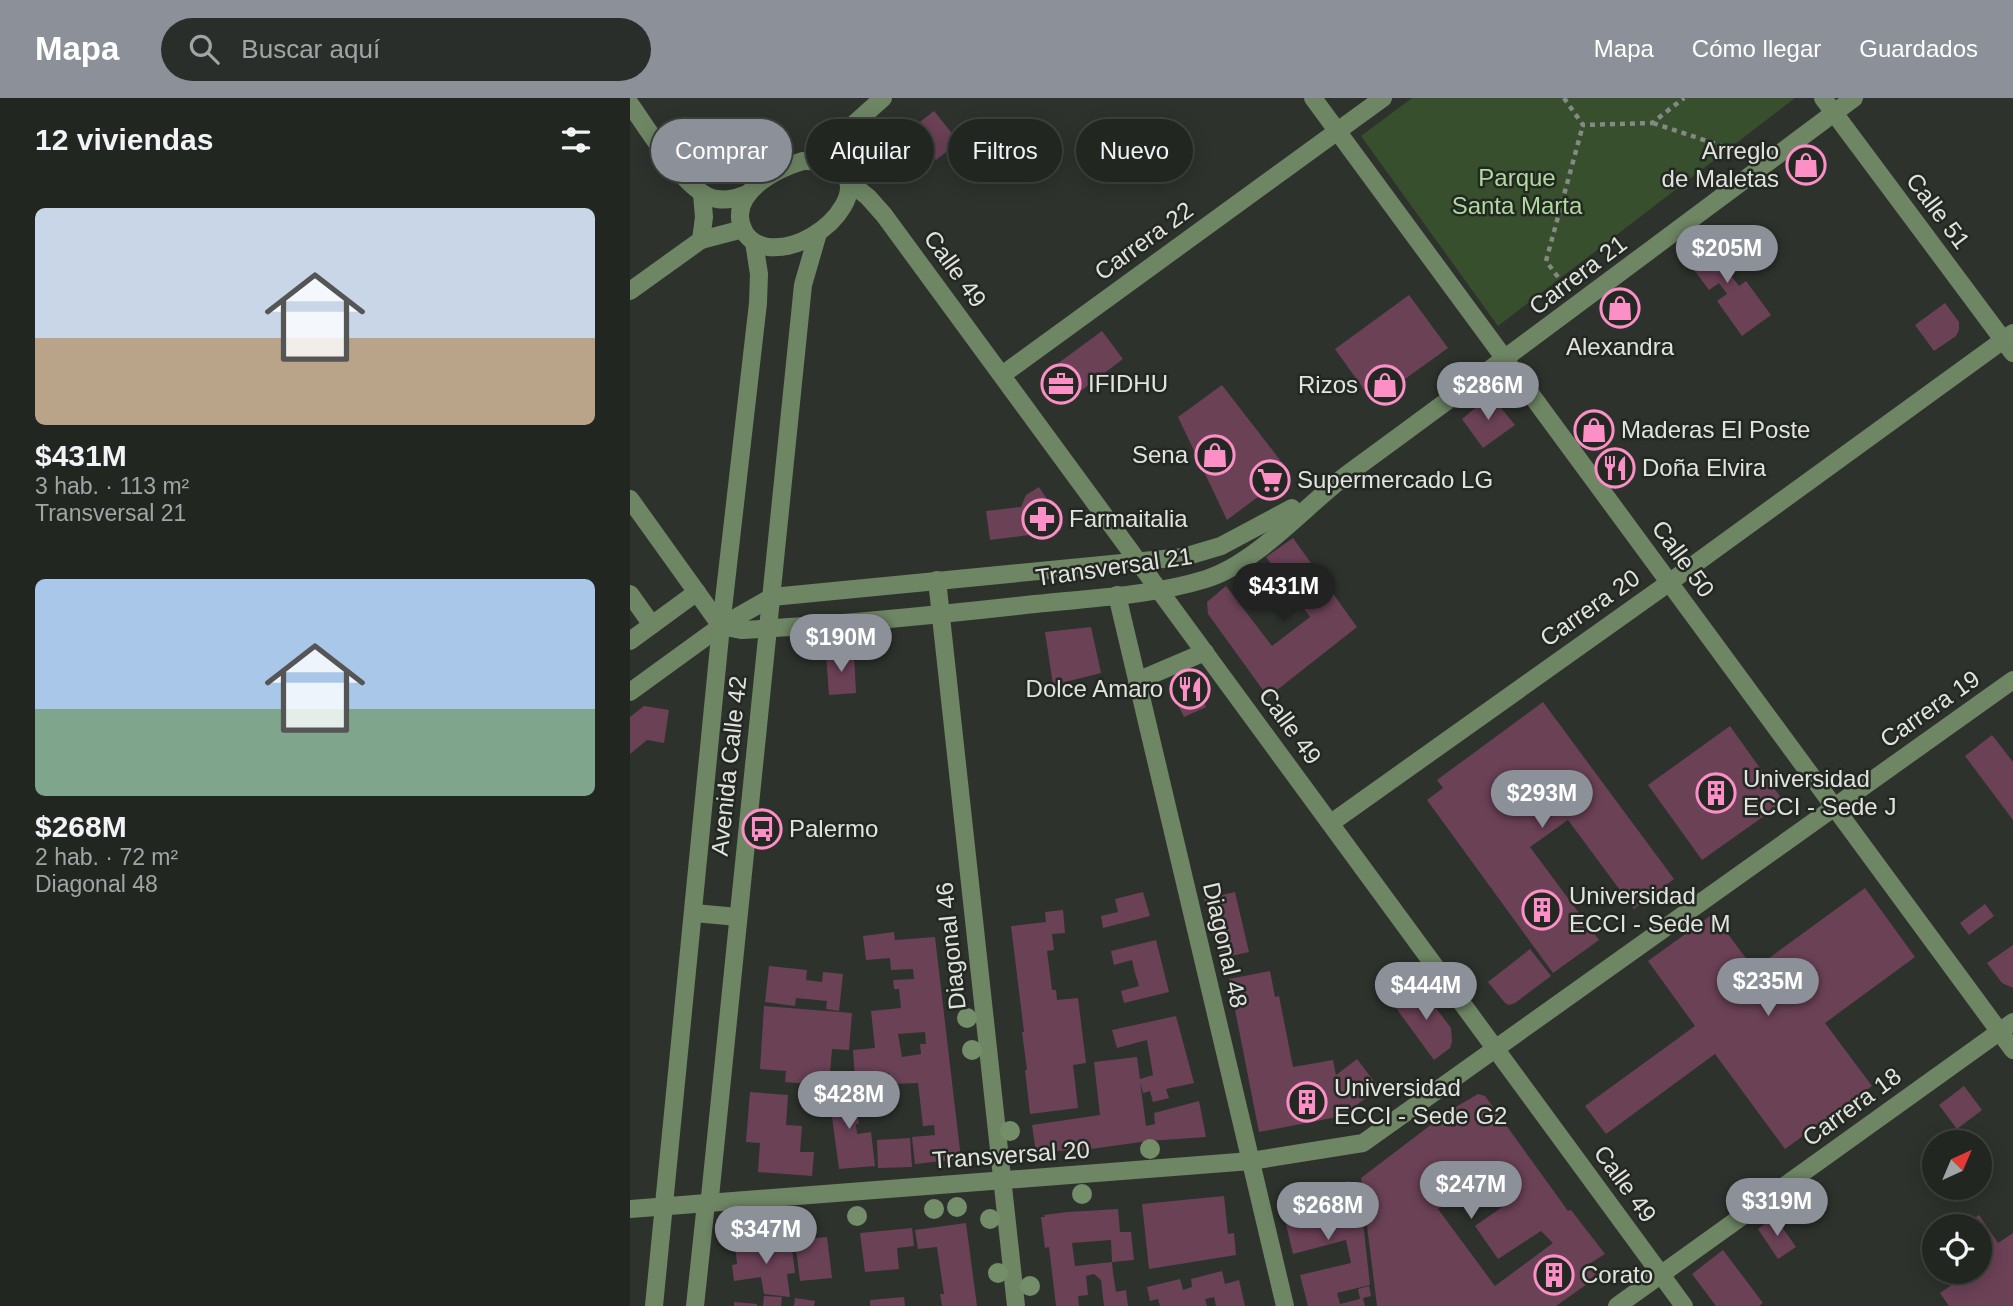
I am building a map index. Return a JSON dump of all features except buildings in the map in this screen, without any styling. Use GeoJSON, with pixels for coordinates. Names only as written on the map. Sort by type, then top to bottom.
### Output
{"type":"FeatureCollection","features":[{"type":"Feature","properties":{"kind":"street"},"geometry":{"type":"LineString","coordinates":[[860,119],[883,98]]}},
{"type":"Feature","properties":{"kind":"street","name":"Calle 50"},"geometry":{"type":"LineString","coordinates":[[1313,98],[1835,807],[2006,1026],[2013,1050]]}},
{"type":"Feature","properties":{"kind":"street","name":"Carrera 22"},"geometry":{"type":"LineString","coordinates":[[1002,375],[1383,98]]}},
{"type":"Feature","properties":{"kind":"street","name":"Carrera 21"},"geometry":{"type":"LineString","coordinates":[[1329,488],[1506,359],[1829,106],[1854,98]]}},
{"type":"Feature","properties":{"kind":"street"},"geometry":{"type":"LineString","coordinates":[[630,104],[685,179],[702,194],[715,199],[732,199],[749,193],[771,174],[790,164],[806,161]]}},
{"type":"Feature","properties":{"kind":"street","name":"Calle 51"},"geometry":{"type":"LineString","coordinates":[[1829,106],[2010,342]]}},
{"type":"Feature","properties":{"kind":"street"},"geometry":{"type":"LineString","coordinates":[[749,193],[740,213],[749,235],[765,246],[787,246],[818,233],[837,216],[849,192],[849,182]]}},
{"type":"Feature","properties":{"kind":"street","name":"Calle 49"},"geometry":{"type":"LineString","coordinates":[[849,182],[868,197],[884,215],[1684,1306]]}},
{"type":"Feature","properties":{"kind":"street"},"geometry":{"type":"LineString","coordinates":[[701,240],[704,217],[702,194]]}},
{"type":"Feature","properties":{"kind":"street","name":"Avenida Calle 42"},"geometry":{"type":"LineString","coordinates":[[695,1306],[706,1203],[710,1197],[803,285],[818,233]]}},
{"type":"Feature","properties":{"kind":"street"},"geometry":{"type":"LineString","coordinates":[[630,291],[701,240],[749,235]]}},
{"type":"Feature","properties":{"kind":"street","name":"Avenida Calle 42"},"geometry":{"type":"LineString","coordinates":[[654,1306],[721,626],[758,303],[759,274],[749,235]]}},
{"type":"Feature","properties":{"kind":"street","name":"Carrera 20"},"geometry":{"type":"LineString","coordinates":[[1331,823],[2010,342]]}},
{"type":"Feature","properties":{"kind":"street","name":"Transversal 21"},"geometry":{"type":"LineString","coordinates":[[772,597],[1184,557],[1246,535],[1329,488]]}},
{"type":"Feature","properties":{"kind":"street","name":"Transversal 21"},"geometry":{"type":"LineString","coordinates":[[721,626],[741,631],[769,629],[1160,590],[1205,579],[1233,566],[1329,488]]}},
{"type":"Feature","properties":{"kind":"street"},"geometry":{"type":"LineString","coordinates":[[630,499],[721,626]]}},
{"type":"Feature","properties":{"kind":"street","name":"Diagonal 46"},"geometry":{"type":"LineString","coordinates":[[937,580],[1016,1306]]}},
{"type":"Feature","properties":{"kind":"street"},"geometry":{"type":"LineString","coordinates":[[630,641],[697,592]]}},
{"type":"Feature","properties":{"kind":"street"},"geometry":{"type":"LineString","coordinates":[[630,594],[652,625]]}},
{"type":"Feature","properties":{"kind":"street","name":"Diagonal 48"},"geometry":{"type":"LineString","coordinates":[[1117,595],[1285,1306]]}},
{"type":"Feature","properties":{"kind":"street"},"geometry":{"type":"LineString","coordinates":[[630,692],[721,626],[772,597]]}},
{"type":"Feature","properties":{"kind":"street"},"geometry":{"type":"LineString","coordinates":[[1137,681],[1205,652]]}},
{"type":"Feature","properties":{"kind":"street","name":"Carrera 19"},"geometry":{"type":"LineString","coordinates":[[1363,1143],[2013,680]]}},
{"type":"Feature","properties":{"kind":"street"},"geometry":{"type":"LineString","coordinates":[[694,913],[738,917]]}},
{"type":"Feature","properties":{"kind":"street","name":"Carrera 18"},"geometry":{"type":"LineString","coordinates":[[1617,1306],[2006,1026]]}},
{"type":"Feature","properties":{"kind":"street","name":"Transversal 20"},"geometry":{"type":"LineString","coordinates":[[630,1209],[1251,1161],[1363,1143]]}},
{"type":"Feature","properties":{"kind":"path"},"geometry":{"type":"LineString","coordinates":[[1564,98],[1583,125]]}},
{"type":"Feature","properties":{"kind":"path"},"geometry":{"type":"LineString","coordinates":[[1652,123],[1684,98]]}},
{"type":"Feature","properties":{"kind":"path"},"geometry":{"type":"LineString","coordinates":[[1583,125],[1652,123],[1743,153]]}},
{"type":"Feature","properties":{"kind":"path"},"geometry":{"type":"LineString","coordinates":[[1564,285],[1546,261],[1583,125]]}},
{"type":"Feature","properties":{"kind":"green space","name":"Parque Santa Marta"},"geometry":{"type":"Polygon","coordinates":[[[1412,98],[1795,98],[1498,326],[1361,136],[1412,98]]]}},
{"type":"Feature","properties":{"kind":"place","name":"Arreglo de Maletas"},"geometry":{"type":"Point","coordinates":[1806,165]}},
{"type":"Feature","properties":{"kind":"place","name":"Alexandra"},"geometry":{"type":"Point","coordinates":[1620,308]}},
{"type":"Feature","properties":{"kind":"place","name":"IFIDHU"},"geometry":{"type":"Point","coordinates":[1061,384]}},
{"type":"Feature","properties":{"kind":"place","name":"Rizos"},"geometry":{"type":"Point","coordinates":[1385,385]}},
{"type":"Feature","properties":{"kind":"place","name":"Maderas El Poste"},"geometry":{"type":"Point","coordinates":[1594,430]}},
{"type":"Feature","properties":{"kind":"place","name":"Sena"},"geometry":{"type":"Point","coordinates":[1215,455]}},
{"type":"Feature","properties":{"kind":"place","name":"Doña Elvira"},"geometry":{"type":"Point","coordinates":[1615,468]}},
{"type":"Feature","properties":{"kind":"place","name":"Supermercado LG"},"geometry":{"type":"Point","coordinates":[1270,480]}},
{"type":"Feature","properties":{"kind":"place","name":"Farmaitalia"},"geometry":{"type":"Point","coordinates":[1042,519]}},
{"type":"Feature","properties":{"kind":"place","name":"Dolce Amaro"},"geometry":{"type":"Point","coordinates":[1190,689]}},
{"type":"Feature","properties":{"kind":"place","name":"Universidad ECCI - Sede J"},"geometry":{"type":"Point","coordinates":[1716,793]}},
{"type":"Feature","properties":{"kind":"place","name":"Palermo"},"geometry":{"type":"Point","coordinates":[762,829]}},
{"type":"Feature","properties":{"kind":"place","name":"Universidad ECCI - Sede M"},"geometry":{"type":"Point","coordinates":[1542,910]}},
{"type":"Feature","properties":{"kind":"place","name":"Universidad ECCI - Sede G2"},"geometry":{"type":"Point","coordinates":[1307,1102]}},
{"type":"Feature","properties":{"kind":"place","name":"Corato"},"geometry":{"type":"Point","coordinates":[1554,1275]}}]}
